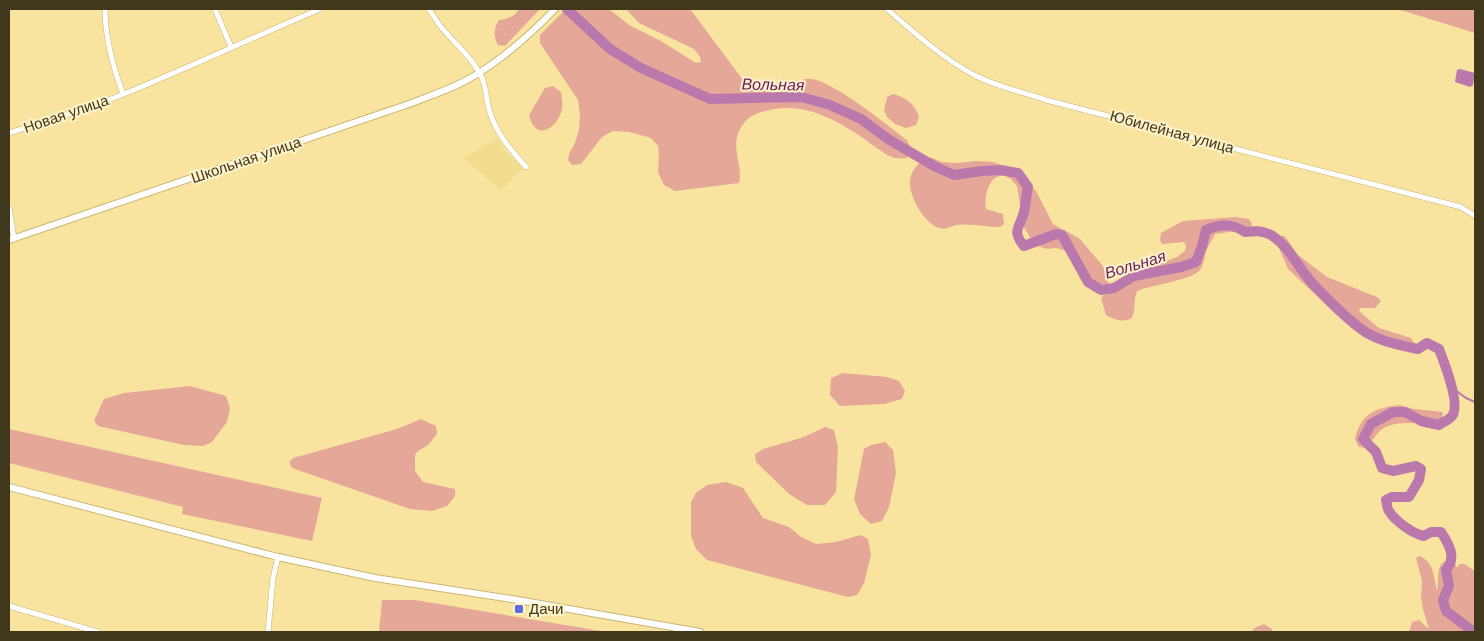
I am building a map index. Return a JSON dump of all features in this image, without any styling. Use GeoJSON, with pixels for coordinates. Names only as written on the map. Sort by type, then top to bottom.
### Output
{"type":"FeatureCollection","features":[{"type":"Feature","properties":{"kind":"street"},"geometry":{"type":"LineString","coordinates":[[105,9],[108,43],[123,94]]}},
{"type":"Feature","properties":{"kind":"street"},"geometry":{"type":"LineString","coordinates":[[215,9],[231,47]]}},
{"type":"Feature","properties":{"kind":"street","name":"Новая улица"},"geometry":{"type":"LineString","coordinates":[[9,133],[123,94],[320,9]]}},
{"type":"Feature","properties":{"kind":"street"},"geometry":{"type":"LineString","coordinates":[[429,9],[442,28],[464,50],[479,72],[485,82],[489,108],[496,128],[506,144],[526,167]]}},
{"type":"Feature","properties":{"kind":"street","name":"Школьная улица"},"geometry":{"type":"LineString","coordinates":[[12,239],[412,103],[447,89],[479,72],[515,46],[555,9]]}},
{"type":"Feature","properties":{"kind":"street","name":"Юбилейная улица"},"geometry":{"type":"LineString","coordinates":[[887,9],[954,62],[978,77],[998,85],[1046,100],[1461,207],[1475,216]]}},
{"type":"Feature","properties":{"kind":"street"},"geometry":{"type":"LineString","coordinates":[[9,208],[12,239]]}},
{"type":"Feature","properties":{"kind":"street"},"geometry":{"type":"LineString","coordinates":[[9,488],[278,557],[375,578],[512,599],[700,632]]}},
{"type":"Feature","properties":{"kind":"street"},"geometry":{"type":"LineString","coordinates":[[268,632],[273,578],[278,557]]}},
{"type":"Feature","properties":{"kind":"street"},"geometry":{"type":"LineString","coordinates":[[9,606],[98,632]]}},
{"type":"Feature","properties":{"kind":"shaded area"},"geometry":{"type":"Polygon","coordinates":[[[519,9],[540,9],[505,46],[498,45],[495,32],[499,20],[511,17],[519,9]]]}},
{"type":"Feature","properties":{"kind":"shaded area"},"geometry":{"type":"Polygon","coordinates":[[[566,9],[609,9],[629,25],[661,41],[696,63],[701,62],[694,49],[639,23],[626,9],[690,9],[743,80],[755,87],[791,89],[806,79],[816,80],[858,103],[907,140],[911,149],[907,158],[892,157],[841,124],[819,114],[795,108],[783,108],[764,111],[754,115],[740,128],[736,140],[740,171],[739,183],[675,191],[664,185],[658,172],[658,146],[651,138],[630,132],[613,131],[602,137],[581,164],[572,165],[568,160],[579,130],[578,100],[540,43],[540,35],[566,9]]]}},
{"type":"Feature","properties":{"kind":"shaded area"},"geometry":{"type":"Polygon","coordinates":[[[1390,9],[1472,9],[1475,12],[1475,33],[1404,11],[1390,9]]]}},
{"type":"Feature","properties":{"kind":"shaded area"},"geometry":{"type":"Polygon","coordinates":[[[1457,70],[1475,73],[1473,85],[1470,87],[1455,82],[1457,70]]]}},
{"type":"Feature","properties":{"kind":"shaded area"},"geometry":{"type":"Polygon","coordinates":[[[553,86],[561,92],[562,110],[557,121],[552,126],[548,129],[539,130],[531,122],[529,115],[545,88],[553,86]]]}},
{"type":"Feature","properties":{"kind":"shaded area"},"geometry":{"type":"Polygon","coordinates":[[[893,94],[902,97],[913,105],[919,117],[916,125],[906,128],[895,124],[887,117],[884,110],[887,97],[893,94]]]}},
{"type":"Feature","properties":{"kind":"shaded area"},"geometry":{"type":"Polygon","coordinates":[[[498,138],[504,150],[523,168],[501,191],[464,158],[498,138]]]}},
{"type":"Feature","properties":{"kind":"shaded area"},"geometry":{"type":"Polygon","coordinates":[[[924,157],[942,162],[993,162],[1012,169],[1036,191],[1053,224],[1080,239],[1102,265],[1108,276],[1108,284],[1096,285],[1076,258],[1063,250],[1056,248],[1047,249],[1035,245],[1023,226],[1017,186],[1011,179],[1003,175],[992,181],[985,201],[986,209],[1003,214],[1004,224],[1000,227],[955,225],[939,228],[933,225],[918,208],[910,186],[912,174],[924,157]]]}},
{"type":"Feature","properties":{"kind":"shaded area"},"geometry":{"type":"Polygon","coordinates":[[[1236,217],[1249,219],[1252,224],[1250,229],[1215,234],[1201,268],[1196,274],[1137,291],[1132,318],[1119,320],[1106,315],[1101,298],[1112,293],[1120,281],[1125,277],[1177,257],[1185,251],[1186,246],[1184,242],[1162,244],[1160,240],[1161,233],[1183,221],[1236,217]]]}},
{"type":"Feature","properties":{"kind":"shaded area"},"geometry":{"type":"Polygon","coordinates":[[[1283,235],[1298,255],[1327,277],[1377,297],[1381,301],[1375,308],[1360,308],[1359,311],[1379,328],[1411,338],[1414,343],[1397,342],[1384,336],[1363,334],[1349,326],[1288,269],[1279,248],[1280,238],[1283,235]]]}},
{"type":"Feature","properties":{"kind":"shaded area"},"geometry":{"type":"Polygon","coordinates":[[[843,373],[887,377],[899,381],[905,391],[902,399],[884,404],[840,406],[830,395],[831,378],[843,373]]]}},
{"type":"Feature","properties":{"kind":"shaded area"},"geometry":{"type":"Polygon","coordinates":[[[190,386],[226,396],[230,408],[227,422],[212,442],[203,446],[184,445],[98,426],[94,421],[104,399],[124,393],[190,386]]]}},
{"type":"Feature","properties":{"kind":"shaded area"},"geometry":{"type":"Polygon","coordinates":[[[1400,405],[1414,409],[1443,412],[1442,418],[1435,421],[1388,426],[1381,430],[1365,448],[1359,447],[1355,439],[1365,418],[1376,410],[1400,405]]]}},
{"type":"Feature","properties":{"kind":"shaded area"},"geometry":{"type":"Polygon","coordinates":[[[421,419],[436,426],[437,434],[428,445],[415,455],[415,471],[423,482],[455,489],[455,496],[447,506],[432,511],[410,509],[292,468],[289,462],[293,458],[397,429],[421,419]]]}},
{"type":"Feature","properties":{"kind":"shaded area"},"geometry":{"type":"Polygon","coordinates":[[[825,427],[834,430],[838,447],[836,492],[825,505],[807,505],[789,494],[756,462],[755,454],[763,449],[804,437],[825,427]]]}},
{"type":"Feature","properties":{"kind":"shaded area"},"geometry":{"type":"Polygon","coordinates":[[[9,429],[322,498],[312,541],[182,514],[183,507],[9,463],[9,429]]]}},
{"type":"Feature","properties":{"kind":"shaded area"},"geometry":{"type":"Polygon","coordinates":[[[885,442],[893,450],[896,473],[889,507],[882,521],[871,524],[860,514],[854,499],[864,449],[871,445],[885,442]]]}},
{"type":"Feature","properties":{"kind":"shaded area"},"geometry":{"type":"Polygon","coordinates":[[[726,482],[743,488],[763,518],[789,527],[801,537],[816,544],[836,542],[860,535],[868,539],[871,555],[864,583],[857,595],[848,597],[707,560],[696,549],[691,536],[691,502],[696,493],[707,485],[726,482]]]}},
{"type":"Feature","properties":{"kind":"shaded area"},"geometry":{"type":"Polygon","coordinates":[[[1419,556],[1428,562],[1434,576],[1437,591],[1440,566],[1445,561],[1451,561],[1458,568],[1459,564],[1464,564],[1475,571],[1475,632],[1409,632],[1412,622],[1419,620],[1429,629],[1421,598],[1422,581],[1416,558],[1419,556]]]}},
{"type":"Feature","properties":{"kind":"shaded area"},"geometry":{"type":"Polygon","coordinates":[[[382,600],[415,600],[607,632],[379,632],[382,600]]]}},
{"type":"Feature","properties":{"kind":"shaded area"},"geometry":{"type":"Polygon","coordinates":[[[1264,624],[1272,629],[1272,632],[1251,632],[1256,627],[1264,624]]]}},
{"type":"Feature","properties":{"kind":"waterway","name":"Вольная"},"geometry":{"type":"LineString","coordinates":[[567,9],[610,49],[641,68],[710,99],[801,97],[830,105],[861,119],[888,139],[934,166],[954,175],[1001,170],[1018,173],[1028,187],[1024,212],[1017,232],[1020,241],[1024,246],[1056,234],[1062,235],[1088,282],[1101,290],[1114,288],[1134,276],[1181,267],[1196,262],[1206,230],[1231,226],[1245,232],[1264,232],[1271,235],[1289,251],[1308,278],[1336,308],[1367,333],[1381,340],[1403,346],[1418,349],[1427,343],[1439,349],[1453,393],[1454,410],[1452,416],[1439,425],[1421,421],[1405,412],[1393,412],[1371,424],[1363,439],[1376,452],[1382,468],[1393,471],[1416,466],[1421,469],[1419,480],[1409,497],[1392,497],[1386,500],[1388,509],[1400,523],[1415,533],[1424,536],[1431,532],[1441,532],[1451,551],[1451,561],[1446,570],[1449,586],[1443,600],[1446,611],[1474,632]]}},
{"type":"Feature","properties":{"kind":"waterway"},"geometry":{"type":"LineString","coordinates":[[1451,387],[1475,402]]}},
{"type":"Feature","properties":{"kind":"place","name":"Дачи"},"geometry":{"type":"Point","coordinates":[519,609]}}]}
